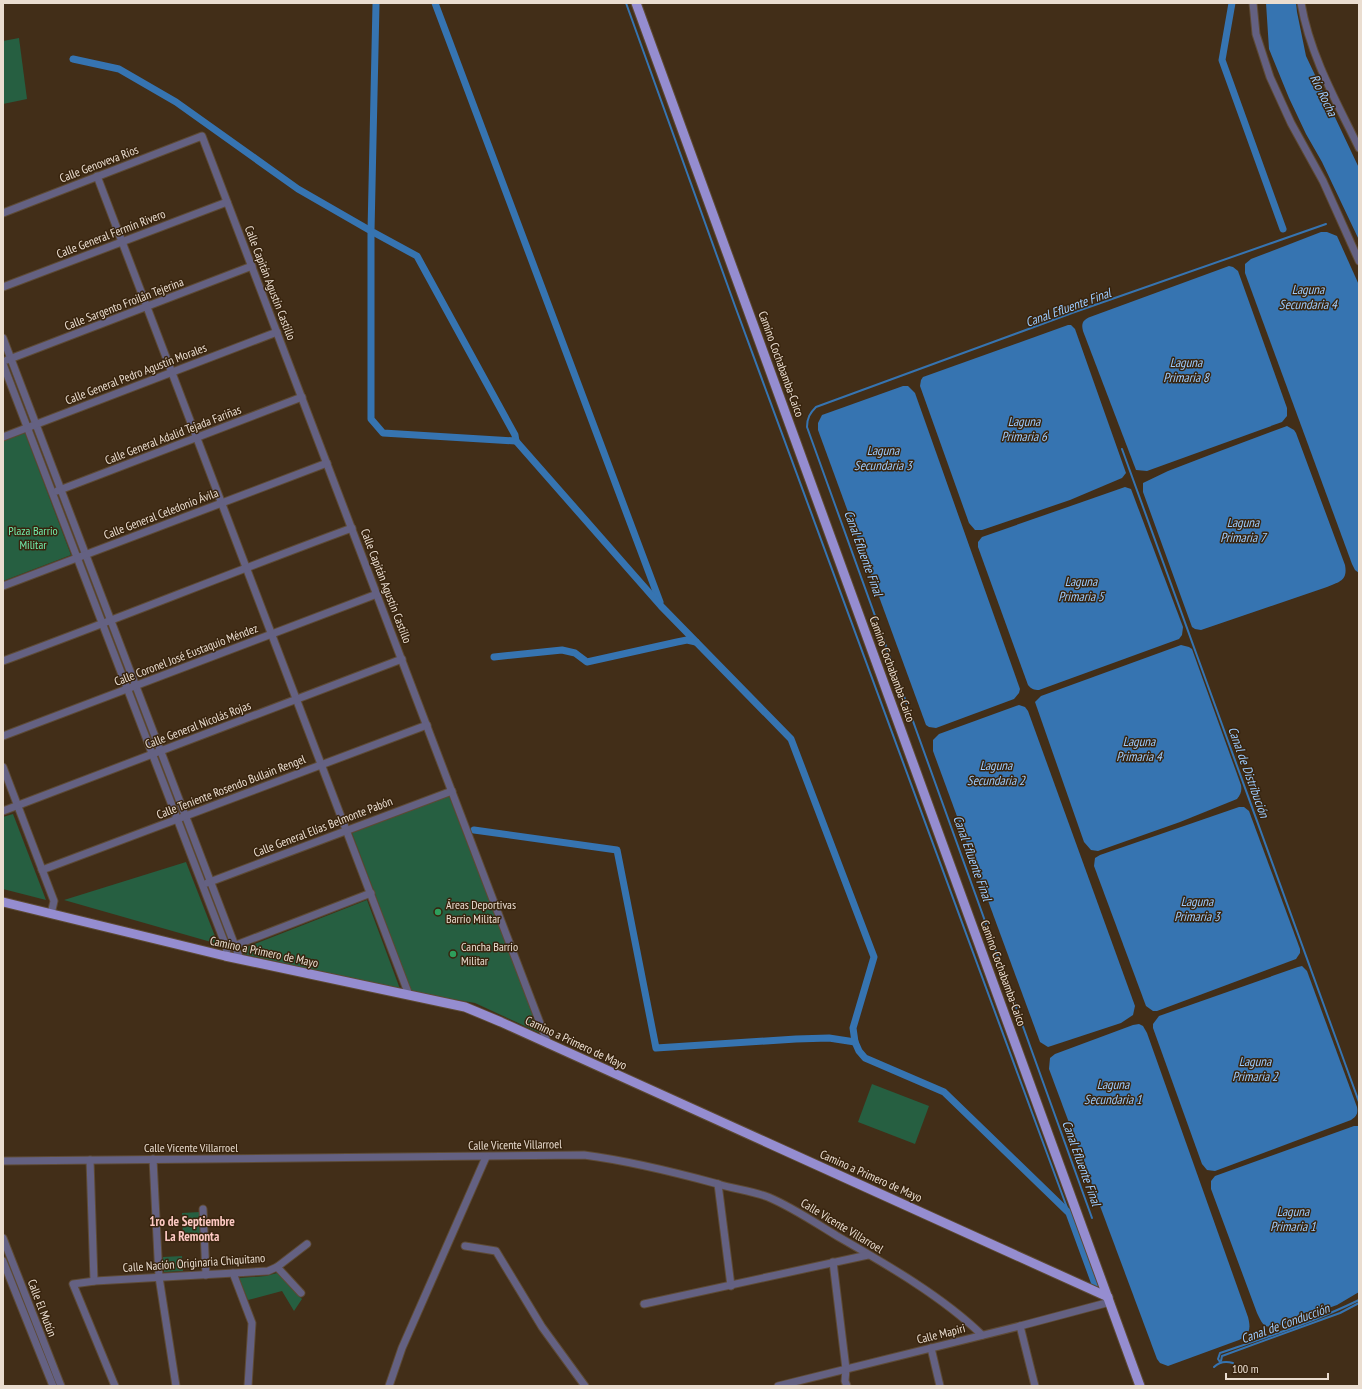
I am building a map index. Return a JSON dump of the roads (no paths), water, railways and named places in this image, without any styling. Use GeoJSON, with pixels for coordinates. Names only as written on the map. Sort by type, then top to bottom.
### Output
{"type":"FeatureCollection","features":[{"type":"Feature","properties":{"kind":"main road","name":"Camino Cochabamba-Caico"},"geometry":{"type":"LineString","coordinates":[[636,3],[1140,1386]]}},
{"type":"Feature","properties":{"kind":"main road","name":"Camino a Primero de Mayo"},"geometry":{"type":"LineString","coordinates":[[3,902],[226,952],[240,959],[465,1007],[950,1224],[1109,1299]]}},
{"type":"Feature","properties":{"kind":"street"},"geometry":{"type":"LineString","coordinates":[[1254,3],[1256,34],[1270,77],[1291,123],[1323,181],[1359,261]]}},
{"type":"Feature","properties":{"kind":"street"},"geometry":{"type":"LineString","coordinates":[[1301,3],[1307,33],[1314,52],[1359,148]]}},
{"type":"Feature","properties":{"kind":"street","name":"Calle Genoveva Ríos"},"geometry":{"type":"LineString","coordinates":[[3,213],[202,136]]}},
{"type":"Feature","properties":{"kind":"street","name":"Calle Capitán Agustín Castillo"},"geometry":{"type":"LineString","coordinates":[[202,136],[548,1044]]}},
{"type":"Feature","properties":{"kind":"street"},"geometry":{"type":"LineString","coordinates":[[97,176],[409,995]]}},
{"type":"Feature","properties":{"kind":"street","name":"Calle General Fermín Rivero"},"geometry":{"type":"LineString","coordinates":[[3,287],[227,202]]}},
{"type":"Feature","properties":{"kind":"street","name":"Calle Sargento Froilán Tejerina"},"geometry":{"type":"LineString","coordinates":[[3,363],[11,358],[252,266]]}},
{"type":"Feature","properties":{"kind":"street","name":"Calle General Pedro Agustín Morales"},"geometry":{"type":"LineString","coordinates":[[3,437],[277,332]]}},
{"type":"Feature","properties":{"kind":"street"},"geometry":{"type":"LineString","coordinates":[[3,338],[240,959]]}},
{"type":"Feature","properties":{"kind":"street"},"geometry":{"type":"LineString","coordinates":[[3,363],[202,884],[226,952],[235,946],[371,893]]}},
{"type":"Feature","properties":{"kind":"street","name":"Calle General Adalid Tejada Fariñas"},"geometry":{"type":"LineString","coordinates":[[52,493],[302,397]]}},
{"type":"Feature","properties":{"kind":"street","name":"Calle General Celedonio Ávila"},"geometry":{"type":"LineString","coordinates":[[3,586],[327,463]]}},
{"type":"Feature","properties":{"kind":"street"},"geometry":{"type":"LineString","coordinates":[[3,661],[111,621],[246,566],[352,528]]}},
{"type":"Feature","properties":{"kind":"street","name":"Calle Coronel José Eustaquio Méndez"},"geometry":{"type":"LineString","coordinates":[[3,736],[377,594]]}},
{"type":"Feature","properties":{"kind":"street","name":"Calle General Nicolás Rojas"},"geometry":{"type":"LineString","coordinates":[[3,811],[402,659]]}},
{"type":"Feature","properties":{"kind":"street","name":"Calle Teniente Rosendo Bullain Rengel"},"geometry":{"type":"LineString","coordinates":[[42,870],[427,725]]}},
{"type":"Feature","properties":{"kind":"street"},"geometry":{"type":"LineString","coordinates":[[3,767],[54,901],[52,914]]}},
{"type":"Feature","properties":{"kind":"street","name":"Calle General Elías Belmonte Pabón"},"geometry":{"type":"LineString","coordinates":[[202,884],[452,791]]}},
{"type":"Feature","properties":{"kind":"street","name":"Calle Vicente Villarroel"},"geometry":{"type":"LineString","coordinates":[[3,1161],[584,1155],[612,1158],[718,1184],[766,1197],[782,1204],[868,1254],[930,1293],[974,1326],[982,1335]]}},
{"type":"Feature","properties":{"kind":"street"},"geometry":{"type":"LineString","coordinates":[[389,1386],[402,1348],[486,1157]]}},
{"type":"Feature","properties":{"kind":"street"},"geometry":{"type":"LineString","coordinates":[[153,1159],[159,1277],[176,1386]]}},
{"type":"Feature","properties":{"kind":"street"},"geometry":{"type":"LineString","coordinates":[[90,1160],[94,1281]]}},
{"type":"Feature","properties":{"kind":"street"},"geometry":{"type":"LineString","coordinates":[[718,1184],[731,1286]]}},
{"type":"Feature","properties":{"kind":"street"},"geometry":{"type":"LineString","coordinates":[[203,1209],[206,1275]]}},
{"type":"Feature","properties":{"kind":"street","name":"Calle El Mutún"},"geometry":{"type":"LineString","coordinates":[[3,1238],[6,1255],[60,1386]]}},
{"type":"Feature","properties":{"kind":"street","name":"Calle Nación Originaria Chiquitano"},"geometry":{"type":"LineString","coordinates":[[115,1386],[73,1284],[94,1281],[268,1271],[277,1267],[307,1244]]}},
{"type":"Feature","properties":{"kind":"street"},"geometry":{"type":"LineString","coordinates":[[465,1246],[496,1251],[542,1327],[585,1386]]}},
{"type":"Feature","properties":{"kind":"street"},"geometry":{"type":"LineString","coordinates":[[644,1304],[731,1286],[868,1254]]}},
{"type":"Feature","properties":{"kind":"street","name":"Calle El Mutún"},"geometry":{"type":"LineString","coordinates":[[3,1261],[53,1386]]}},
{"type":"Feature","properties":{"kind":"street"},"geometry":{"type":"LineString","coordinates":[[834,1262],[847,1386]]}},
{"type":"Feature","properties":{"kind":"street"},"geometry":{"type":"LineString","coordinates":[[277,1267],[301,1293]]}},
{"type":"Feature","properties":{"kind":"street"},"geometry":{"type":"LineString","coordinates":[[233,1273],[252,1323],[248,1386]]}},
{"type":"Feature","properties":{"kind":"street","name":"Calle Mapiri"},"geometry":{"type":"LineString","coordinates":[[778,1386],[1020,1326],[1109,1299]]}},
{"type":"Feature","properties":{"kind":"street"},"geometry":{"type":"LineString","coordinates":[[1020,1326],[1035,1386]]}},
{"type":"Feature","properties":{"kind":"street"},"geometry":{"type":"LineString","coordinates":[[931,1348],[940,1386]]}},
{"type":"Feature","properties":{"kind":"water","name":"Río Rocha"},"geometry":{"type":"Polygon","coordinates":[[[1266,3],[1296,3],[1306,56],[1359,168],[1359,240],[1322,162],[1306,134],[1289,98],[1269,49],[1266,3]]]}},
{"type":"Feature","properties":{"kind":"water","name":"Laguna Secundaria 4"},"geometry":{"type":"Polygon","coordinates":[[[1321,232],[1327,232],[1337,236],[1359,285],[1359,573],[1355,570],[1352,564],[1245,273],[1245,264],[1251,259],[1321,232]]]}},
{"type":"Feature","properties":{"kind":"water","name":"Laguna Primaria 8"},"geometry":{"type":"Polygon","coordinates":[[[1229,266],[1238,271],[1287,408],[1287,416],[1282,422],[1147,471],[1136,470],[1083,331],[1083,322],[1090,317],[1229,266]]]}},
{"type":"Feature","properties":{"kind":"water","name":"Laguna Primaria 6"},"geometry":{"type":"Polygon","coordinates":[[[1071,325],[1075,329],[1126,473],[1122,478],[1070,500],[982,530],[975,530],[969,523],[920,386],[921,380],[923,377],[1071,325]]]}},
{"type":"Feature","properties":{"kind":"water","name":"Laguna Secundaria 3"},"geometry":{"type":"Polygon","coordinates":[[[903,386],[908,386],[915,393],[1020,689],[1019,693],[1014,699],[936,728],[926,725],[818,430],[818,423],[822,415],[903,386]]]}},
{"type":"Feature","properties":{"kind":"water","name":"Laguna Primaria 7"},"geometry":{"type":"Polygon","coordinates":[[[1287,426],[1296,433],[1345,565],[1346,570],[1344,578],[1327,587],[1201,630],[1195,629],[1192,627],[1143,492],[1143,483],[1168,471],[1287,426]]]}},
{"type":"Feature","properties":{"kind":"water","name":"Laguna Primaria 5"},"geometry":{"type":"Polygon","coordinates":[[[1125,487],[1131,489],[1183,627],[1182,635],[1179,639],[1039,690],[1033,689],[1028,685],[978,547],[978,542],[982,537],[1125,487]]]}},
{"type":"Feature","properties":{"kind":"water","name":"Laguna Primaria 4"},"geometry":{"type":"Polygon","coordinates":[[[1181,645],[1192,649],[1241,785],[1240,794],[1237,799],[1180,822],[1098,851],[1091,850],[1084,842],[1035,702],[1041,696],[1181,645]]]}},
{"type":"Feature","properties":{"kind":"water","name":"Laguna Secundaria 2"},"geometry":{"type":"Polygon","coordinates":[[[1019,705],[1025,707],[1028,711],[1135,1006],[1133,1015],[1121,1023],[1048,1047],[1040,1042],[933,751],[933,740],[939,734],[1019,705]]]}},
{"type":"Feature","properties":{"kind":"water","name":"Laguna Primaria 3"},"geometry":{"type":"Polygon","coordinates":[[[1239,807],[1244,807],[1249,811],[1300,949],[1300,953],[1296,959],[1157,1011],[1153,1011],[1146,1006],[1094,866],[1095,858],[1239,807]]]}},
{"type":"Feature","properties":{"kind":"water","name":"Laguna Primaria 2"},"geometry":{"type":"Polygon","coordinates":[[[1302,966],[1307,971],[1357,1107],[1357,1114],[1351,1120],[1215,1171],[1207,1170],[1202,1164],[1153,1028],[1153,1024],[1159,1016],[1302,966]]]}},
{"type":"Feature","properties":{"kind":"water","name":"Laguna Secundaria 1"},"geometry":{"type":"Polygon","coordinates":[[[1139,1024],[1143,1026],[1147,1033],[1248,1317],[1249,1325],[1249,1331],[1239,1340],[1168,1366],[1160,1363],[1157,1359],[1049,1069],[1050,1058],[1055,1054],[1139,1024]]]}},
{"type":"Feature","properties":{"kind":"water","name":"Laguna Primaria 1"},"geometry":{"type":"Polygon","coordinates":[[[1354,1126],[1359,1126],[1359,1292],[1337,1305],[1275,1327],[1265,1326],[1257,1313],[1211,1189],[1211,1181],[1215,1176],[1354,1126]]]}},
{"type":"Feature","properties":{"kind":"waterway"},"geometry":{"type":"LineString","coordinates":[[435,3],[660,602]]}},
{"type":"Feature","properties":{"kind":"waterway"},"geometry":{"type":"LineString","coordinates":[[626,3],[735,306],[1069,1213]]}},
{"type":"Feature","properties":{"kind":"waterway"},"geometry":{"type":"LineString","coordinates":[[1232,3],[1222,60],[1283,229]]}},
{"type":"Feature","properties":{"kind":"waterway"},"geometry":{"type":"LineString","coordinates":[[376,4],[371,231],[417,256],[515,435],[516,441],[661,606],[791,739],[874,957],[853,1028],[855,1042],[859,1051],[865,1058],[944,1092],[1069,1213],[1095,1284]]}},
{"type":"Feature","properties":{"kind":"waterway"},"geometry":{"type":"LineString","coordinates":[[73,59],[119,69],[176,102],[298,189],[371,231],[371,419],[383,433],[516,441]]}},
{"type":"Feature","properties":{"kind":"waterway","name":"Canal Efluente Final"},"geometry":{"type":"LineString","coordinates":[[1092,1218],[807,427],[808,418],[816,407],[1072,313],[1326,224]]}},
{"type":"Feature","properties":{"kind":"waterway","name":"Canal de Distribución"},"geometry":{"type":"LineString","coordinates":[[1122,449],[1359,1102]]}},
{"type":"Feature","properties":{"kind":"waterway"},"geometry":{"type":"LineString","coordinates":[[494,657],[562,650],[575,653],[587,662],[687,640],[696,642]]}},
{"type":"Feature","properties":{"kind":"waterway"},"geometry":{"type":"LineString","coordinates":[[474,830],[617,850],[656,1048],[829,1038],[855,1042]]}},
{"type":"Feature","properties":{"kind":"waterway","name":"Canal de Conducción"},"geometry":{"type":"LineString","coordinates":[[1220,1362],[1218,1359],[1220,1353],[1308,1322],[1359,1300]]}},
{"type":"Feature","properties":{"kind":"waterway","name":"Canal de Conducción"},"geometry":{"type":"LineString","coordinates":[[1221,1361],[1222,1356],[1340,1313],[1359,1303]]}},
{"type":"Feature","properties":{"kind":"waterway","name":"Canal de Conducción"},"geometry":{"type":"LineString","coordinates":[[1214,1367],[1223,1362],[1233,1363]]}},
{"type":"Feature","properties":{"kind":"place","name":"Áreas Deportivas Barrio Militar"},"geometry":{"type":"Point","coordinates":[438,912]}},
{"type":"Feature","properties":{"kind":"place","name":"Cancha Barrio Militar"},"geometry":{"type":"Point","coordinates":[453,954]}},
{"type":"Feature","properties":{"kind":"district","name":"1ro de Septiembre La Remonta"},"geometry":{"type":"Point","coordinates":[192,1228]}},
{"type":"Feature","properties":{"kind":"park label","name":"Plaza Barrio Militar"},"geometry":{"type":"Point","coordinates":[33,538]}}]}
